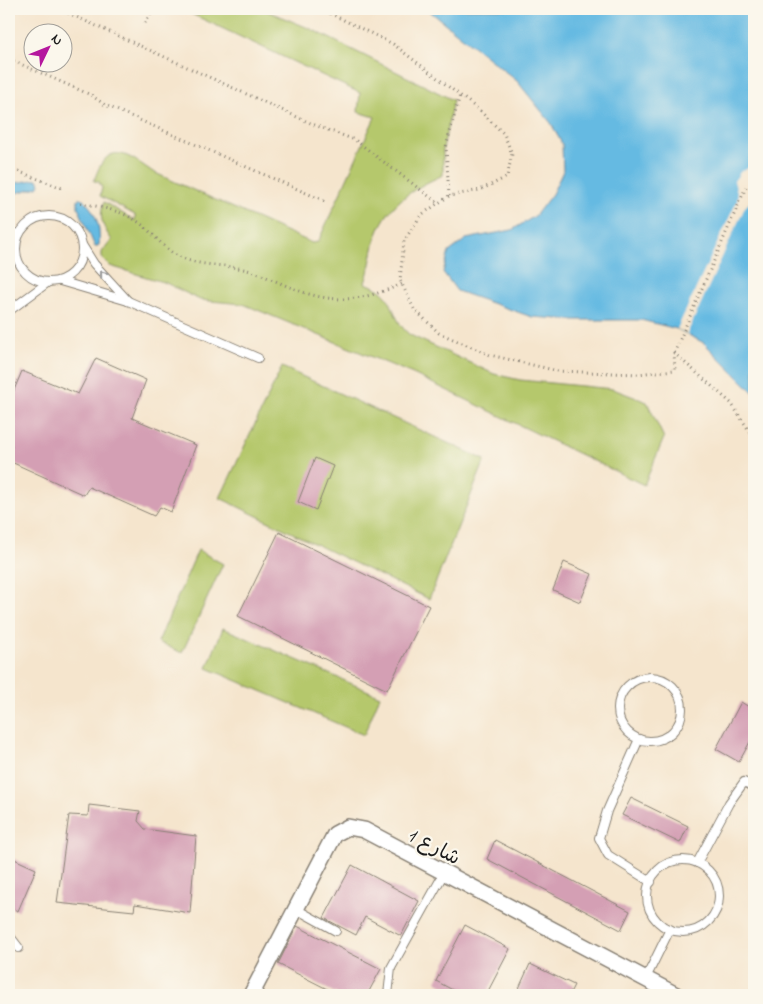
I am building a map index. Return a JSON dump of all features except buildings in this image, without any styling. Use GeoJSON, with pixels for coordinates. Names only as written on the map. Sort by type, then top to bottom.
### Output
{"type":"FeatureCollection","features":[{"type":"Feature","properties":{"kind":"street","name":"شارع 1"},"geometry":{"type":"LineString","coordinates":[[251,995],[335,834],[348,827],[364,830],[676,995]]}},
{"type":"Feature","properties":{"kind":"lane"},"geometry":{"type":"LineString","coordinates":[[47,283],[28,275],[19,264],[16,248],[19,234],[36,218],[56,217],[76,229],[82,244],[108,280],[128,301]]}},
{"type":"Feature","properties":{"kind":"lane"},"geometry":{"type":"LineString","coordinates":[[9,232],[19,234]]}},
{"type":"Feature","properties":{"kind":"lane"},"geometry":{"type":"LineString","coordinates":[[9,311],[47,283],[60,281],[70,276],[78,267],[82,256],[82,244]]}},
{"type":"Feature","properties":{"kind":"lane"},"geometry":{"type":"LineString","coordinates":[[60,281],[128,301],[258,358]]}},
{"type":"Feature","properties":{"kind":"lane"},"geometry":{"type":"LineString","coordinates":[[658,677],[676,689],[681,699],[681,718],[676,728],[661,739],[650,741],[639,739],[623,725],[619,715],[619,701],[623,691],[631,683],[641,678],[658,677]]}},
{"type":"Feature","properties":{"kind":"lane"},"geometry":{"type":"LineString","coordinates":[[639,739],[607,811],[599,838],[608,855],[651,882]]}},
{"type":"Feature","properties":{"kind":"lane"},"geometry":{"type":"LineString","coordinates":[[697,863],[729,803],[744,782],[754,787]]}},
{"type":"Feature","properties":{"kind":"lane"},"geometry":{"type":"LineString","coordinates":[[685,860],[697,863],[708,870],[716,880],[719,892],[718,908],[712,918],[702,927],[685,932],[670,929],[654,917],[649,906],[648,888],[660,868],[671,862],[685,860]]}},
{"type":"Feature","properties":{"kind":"lane"},"geometry":{"type":"LineString","coordinates":[[388,995],[391,968],[444,873]]}},
{"type":"Feature","properties":{"kind":"lane"},"geometry":{"type":"LineString","coordinates":[[296,909],[336,931]]}},
{"type":"Feature","properties":{"kind":"lane"},"geometry":{"type":"LineString","coordinates":[[645,980],[670,929]]}},
{"type":"Feature","properties":{"kind":"lane"},"geometry":{"type":"LineString","coordinates":[[9,935],[19,948]]}},
{"type":"Feature","properties":{"kind":"path"},"geometry":{"type":"LineString","coordinates":[[59,9],[308,122],[355,140],[438,203]]}},
{"type":"Feature","properties":{"kind":"path"},"geometry":{"type":"LineString","coordinates":[[145,23],[153,9]]}},
{"type":"Feature","properties":{"kind":"path"},"geometry":{"type":"LineString","coordinates":[[321,9],[393,44],[460,95],[504,134],[512,154],[507,177],[480,190],[448,196],[421,215],[404,241],[400,280],[414,309],[439,334],[490,355],[558,371],[637,374],[675,370],[674,353],[746,187]]}},
{"type":"Feature","properties":{"kind":"path"},"geometry":{"type":"LineString","coordinates":[[9,59],[91,95],[105,105],[327,202]]}},
{"type":"Feature","properties":{"kind":"path"},"geometry":{"type":"LineString","coordinates":[[448,196],[446,147],[460,95]]}},
{"type":"Feature","properties":{"kind":"path"},"geometry":{"type":"LineString","coordinates":[[9,168],[64,189]]}},
{"type":"Feature","properties":{"kind":"path"},"geometry":{"type":"LineString","coordinates":[[81,203],[124,214],[136,220],[164,246],[189,261],[257,273],[312,295],[332,299],[356,299],[377,294],[402,284]]}},
{"type":"Feature","properties":{"kind":"path"},"geometry":{"type":"LineString","coordinates":[[674,353],[731,403],[754,438]]}},
{"type":"Feature","properties":{"kind":"green space"},"geometry":{"type":"Polygon","coordinates":[[[181,9],[262,9],[311,29],[453,100],[443,149],[443,175],[410,193],[385,217],[375,241],[365,283],[384,294],[389,300],[398,321],[410,335],[494,374],[520,380],[613,389],[647,402],[664,438],[644,485],[413,374],[243,304],[200,300],[166,283],[110,266],[102,258],[102,252],[112,240],[102,222],[101,212],[104,202],[135,221],[135,215],[100,196],[102,188],[99,182],[94,181],[99,168],[105,159],[111,155],[126,155],[153,172],[312,243],[318,242],[375,117],[358,112],[360,93],[181,9]]]}},
{"type":"Feature","properties":{"kind":"green space"},"geometry":{"type":"Polygon","coordinates":[[[282,367],[485,460],[429,599],[220,498],[282,367]]]}},
{"type":"Feature","properties":{"kind":"green space"},"geometry":{"type":"Polygon","coordinates":[[[198,550],[223,564],[182,653],[158,642],[198,550]]]}},
{"type":"Feature","properties":{"kind":"green space"},"geometry":{"type":"Polygon","coordinates":[[[223,628],[380,696],[364,735],[207,668],[223,628]]]}},
{"type":"Feature","properties":{"kind":"water"},"geometry":{"type":"Polygon","coordinates":[[[427,9],[754,9],[754,393],[704,343],[677,329],[641,320],[574,320],[532,317],[457,291],[443,272],[449,252],[466,239],[512,230],[535,216],[552,194],[563,171],[562,144],[551,123],[517,81],[427,9]]]}},
{"type":"Feature","properties":{"kind":"water"},"geometry":{"type":"Polygon","coordinates":[[[38,179],[40,184],[38,187],[9,195],[10,184],[38,179]]]}},
{"type":"Feature","properties":{"kind":"water"},"geometry":{"type":"Polygon","coordinates":[[[78,199],[82,199],[87,203],[94,214],[98,226],[99,239],[99,245],[95,247],[78,207],[78,199]]]}},
{"type":"Feature","properties":{"kind":"pier"},"geometry":{"type":"Polygon","coordinates":[[[754,168],[754,198],[745,207],[687,334],[677,329],[737,201],[738,196],[734,181],[741,171],[754,168]]]}}]}
